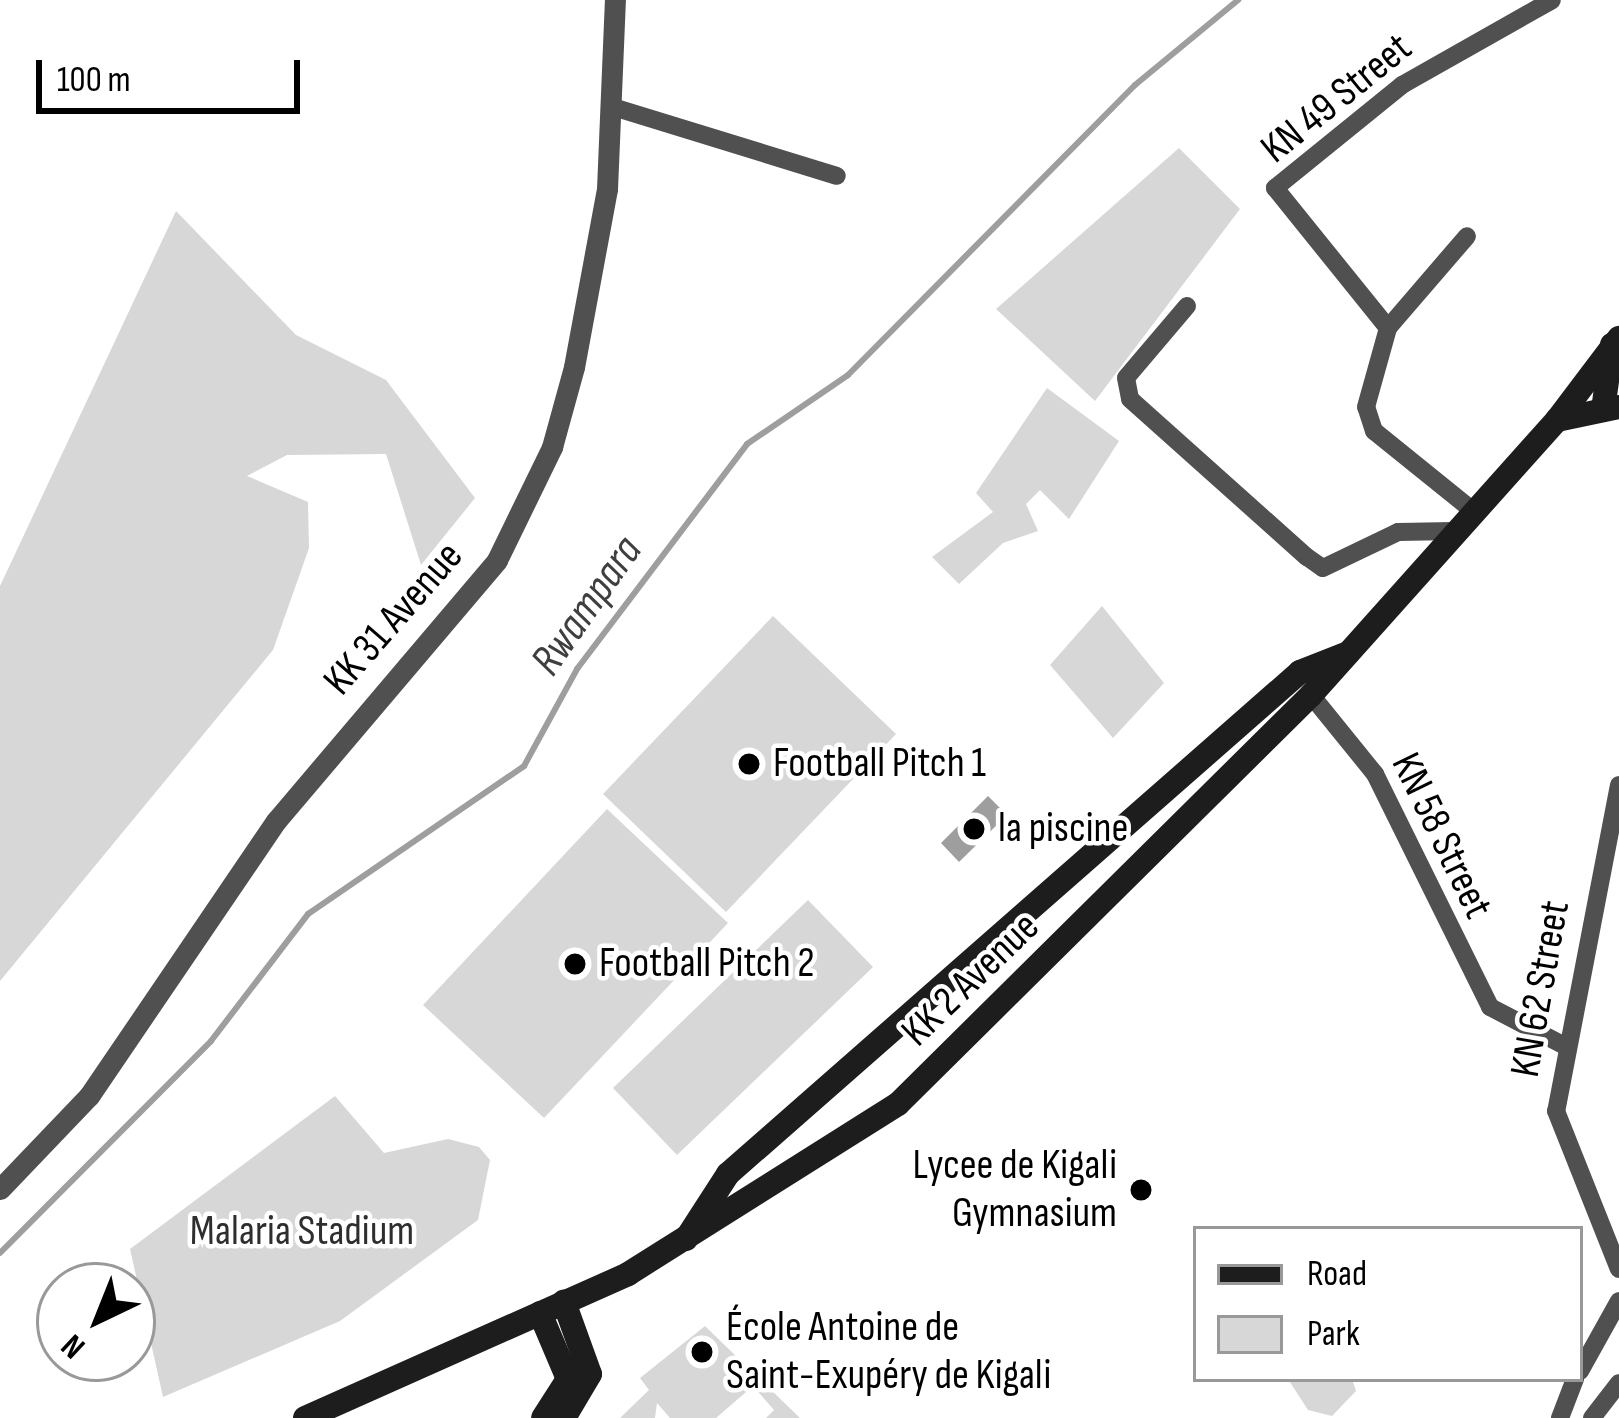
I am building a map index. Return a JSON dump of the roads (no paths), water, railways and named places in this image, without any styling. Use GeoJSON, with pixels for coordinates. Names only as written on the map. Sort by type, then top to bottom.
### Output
{"type":"FeatureCollection","features":[{"type":"Feature","properties":{"kind":"main road","name":"KK 2 Avenue"},"geometry":{"type":"LineString","coordinates":[[1557,420],[1611,408],[1616,342]]}},
{"type":"Feature","properties":{"kind":"main road","name":"KK 2 Avenue"},"geometry":{"type":"LineString","coordinates":[[305,1418],[564,1302],[686,1239],[898,1104],[1311,695],[1557,420],[1616,342]]}},
{"type":"Feature","properties":{"kind":"main road"},"geometry":{"type":"LineString","coordinates":[[686,1239],[728,1174],[1300,672],[1348,652]]}},
{"type":"Feature","properties":{"kind":"main road"},"geometry":{"type":"LineString","coordinates":[[564,1302],[590,1374],[564,1418]]}},
{"type":"Feature","properties":{"kind":"main road"},"geometry":{"type":"LineString","coordinates":[[540,1313],[568,1386],[543,1418]]}},
{"type":"Feature","properties":{"kind":"street","name":"KK 31 Avenue"},"geometry":{"type":"LineString","coordinates":[[0,1190],[89,1096],[276,821],[497,560],[552,447],[574,367],[613,107],[615,0]]}},
{"type":"Feature","properties":{"kind":"street","name":"KN 49 Street"},"geometry":{"type":"LineString","coordinates":[[1388,328],[1275,188],[1402,85],[1552,0]]}},
{"type":"Feature","properties":{"kind":"street"},"geometry":{"type":"LineString","coordinates":[[613,107],[837,176]]}},
{"type":"Feature","properties":{"kind":"street"},"geometry":{"type":"LineString","coordinates":[[1467,236],[1388,328],[1366,416],[1472,510]]}},
{"type":"Feature","properties":{"kind":"street"},"geometry":{"type":"LineString","coordinates":[[1187,306],[1126,378],[1130,399],[1306,557],[1323,568],[1398,532],[1453,531]]}},
{"type":"Feature","properties":{"kind":"street","name":"KN 58 Street"},"geometry":{"type":"LineString","coordinates":[[1311,695],[1376,774],[1490,1007],[1563,1045]]}},
{"type":"Feature","properties":{"kind":"street","name":"KN 62 Street"},"geometry":{"type":"LineString","coordinates":[[1619,784],[1563,1045],[1556,1111],[1619,1269]]}},
{"type":"Feature","properties":{"kind":"street"},"geometry":{"type":"LineString","coordinates":[[1583,1366],[1619,1301]]}},
{"type":"Feature","properties":{"kind":"street"},"geometry":{"type":"LineString","coordinates":[[1560,1418],[1574,1382]]}},
{"type":"Feature","properties":{"kind":"street"},"geometry":{"type":"LineString","coordinates":[[1592,1418],[1619,1383]]}},
{"type":"Feature","properties":{"kind":"waterway","name":"Rwampara"},"geometry":{"type":"LineString","coordinates":[[0,1253],[211,1041],[308,914],[524,766],[577,669],[747,444],[848,375],[1135,85],[1238,0]]}},
{"type":"Feature","properties":{"kind":"place","name":"Football Pitch 1"},"geometry":{"type":"Point","coordinates":[749,764]}},
{"type":"Feature","properties":{"kind":"place","name":"la piscine"},"geometry":{"type":"Point","coordinates":[974,829]}},
{"type":"Feature","properties":{"kind":"place","name":"Football Pitch 2"},"geometry":{"type":"Point","coordinates":[575,964]}},
{"type":"Feature","properties":{"kind":"place","name":"Lycee de Kigali Gymnasium"},"geometry":{"type":"Point","coordinates":[1141,1190]}},
{"type":"Feature","properties":{"kind":"place","name":"École Antoine de Saint-Exupéry de Kigali"},"geometry":{"type":"Point","coordinates":[702,1352]}},
{"type":"Feature","properties":{"kind":"park label","name":"Malaria Stadium"},"geometry":{"type":"Point","coordinates":[302,1232]}}]}
